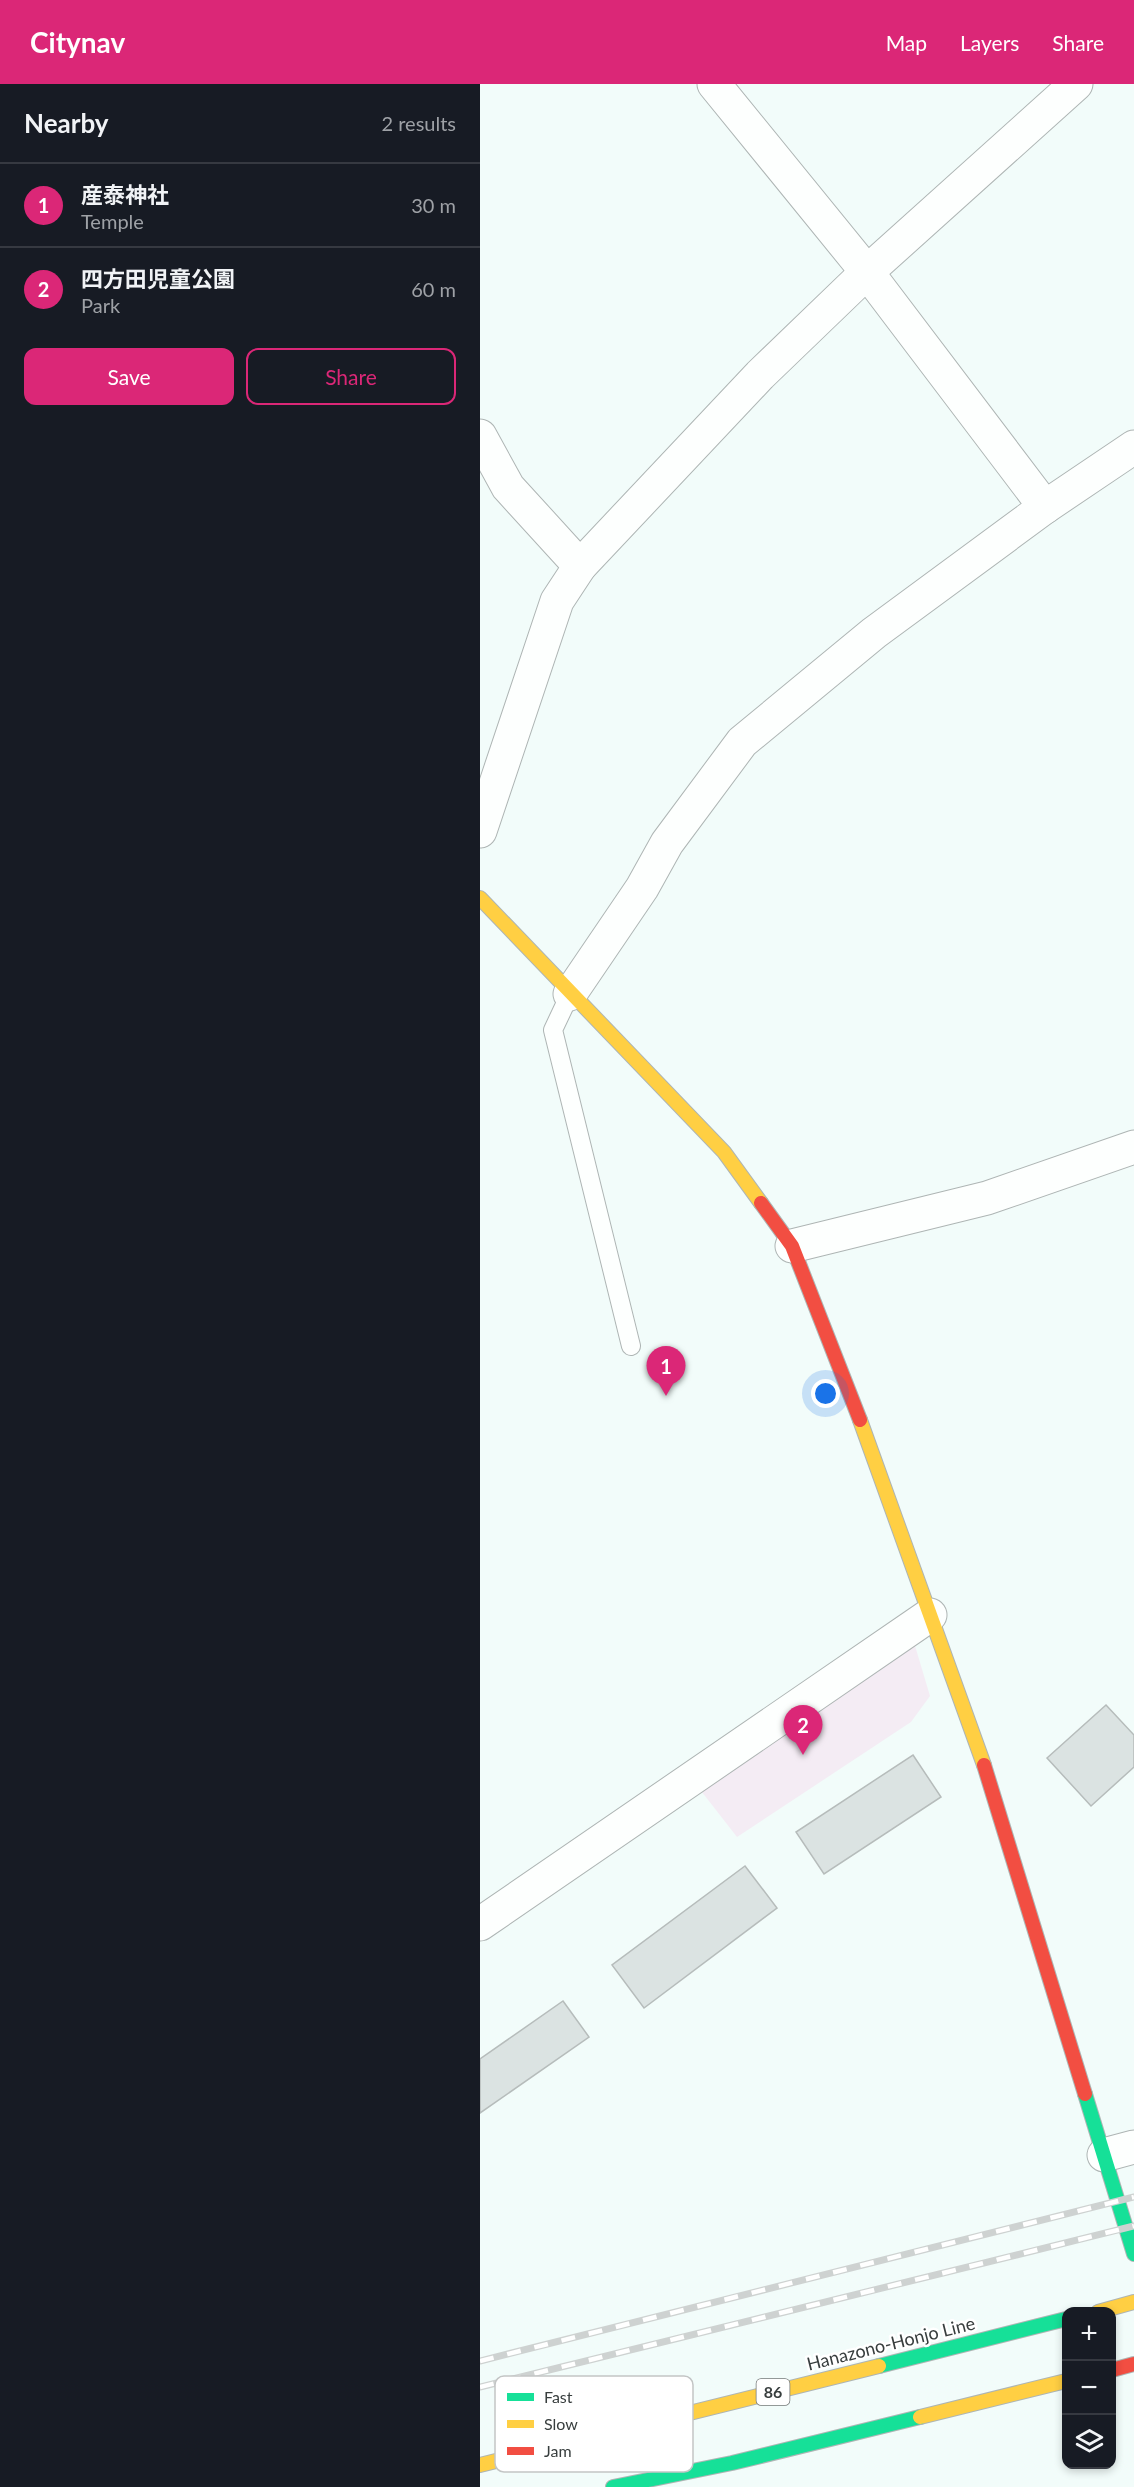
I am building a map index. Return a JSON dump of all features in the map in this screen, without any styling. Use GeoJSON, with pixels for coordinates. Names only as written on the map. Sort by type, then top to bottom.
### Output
{"type":"FeatureCollection","features":[{"type":"Feature","properties":{"kind":"street"},"geometry":{"type":"LineString","coordinates":[[714,84],[867,272],[1044,507]]}},
{"type":"Feature","properties":{"kind":"street"},"geometry":{"type":"LineString","coordinates":[[480,831],[557,601],[580,566],[752,384],[867,272],[1076,84]]}},
{"type":"Feature","properties":{"kind":"street"},"geometry":{"type":"LineString","coordinates":[[480,436],[508,487],[580,566]]}},
{"type":"Feature","properties":{"kind":"street"},"geometry":{"type":"LineString","coordinates":[[570,994],[642,888],[668,843],[742,742],[874,633],[1044,507],[1134,447]]}},
{"type":"Feature","properties":{"kind":"street"},"geometry":{"type":"LineString","coordinates":[[480,898],[724,1152],[792,1246],[872,1451],[1119,2151],[1134,2254]]}},
{"type":"Feature","properties":{"kind":"street"},"geometry":{"type":"LineString","coordinates":[[792,1246],[987,1198],[1134,1147]]}},
{"type":"Feature","properties":{"kind":"street"},"geometry":{"type":"LineString","coordinates":[[480,1924],[930,1615]]}},
{"type":"Feature","properties":{"kind":"street"},"geometry":{"type":"LineString","coordinates":[[1116,2307],[1134,2302]]}},
{"type":"Feature","properties":{"kind":"street","name":"Hanazono-Honjo Line"},"geometry":{"type":"LineString","coordinates":[[693,2412],[1062,2320]]}},
{"type":"Feature","properties":{"kind":"street"},"geometry":{"type":"LineString","coordinates":[[1116,2369],[1134,2364]]}},
{"type":"Feature","properties":{"kind":"street"},"geometry":{"type":"LineString","coordinates":[[693,2471],[1062,2382]]}},
{"type":"Feature","properties":{"kind":"street","name":"Hanazono-Honjo Line"},"geometry":{"type":"LineString","coordinates":[[480,2465],[495,2461]]}},
{"type":"Feature","properties":{"kind":"street"},"geometry":{"type":"LineString","coordinates":[[614,2487],[688,2472]]}},
{"type":"Feature","properties":{"kind":"lane"},"geometry":{"type":"LineString","coordinates":[[570,994],[553,1030],[631,1346]]}},
{"type":"Feature","properties":{"kind":"shaded area"},"geometry":{"type":"Polygon","coordinates":[[[913,1639],[930,1696],[911,1722],[737,1837],[698,1787],[913,1639]]]}},
{"type":"Feature","properties":{"kind":"building"},"geometry":{"type":"Polygon","coordinates":[[[1106,1705],[1134,1735],[1134,1767],[1091,1806],[1047,1758],[1106,1705]]]}},
{"type":"Feature","properties":{"kind":"building"},"geometry":{"type":"Polygon","coordinates":[[[913,1755],[941,1797],[824,1874],[796,1832],[913,1755]]]}},
{"type":"Feature","properties":{"kind":"building"},"geometry":{"type":"Polygon","coordinates":[[[745,1866],[777,1908],[644,2008],[612,1965],[745,1866]]]}},
{"type":"Feature","properties":{"kind":"building"},"geometry":{"type":"Polygon","coordinates":[[[563,2001],[589,2037],[480,2113],[480,2059],[563,2001]]]}},
{"type":"Feature","properties":{"kind":"railway"},"geometry":{"type":"LineString","coordinates":[[480,2361],[1134,2197]]}},
{"type":"Feature","properties":{"kind":"railway"},"geometry":{"type":"LineString","coordinates":[[525,2376],[1134,2226]]}},
{"type":"Feature","properties":{"kind":"railway"},"geometry":{"type":"LineString","coordinates":[[480,2387],[495,2383]]}},
{"type":"Feature","properties":{"kind":"traffic: fast"},"geometry":{"type":"LineString","coordinates":[[1085,2094],[1134,2254]]}},
{"type":"Feature","properties":{"kind":"traffic: fast"},"geometry":{"type":"LineString","coordinates":[[879,2366],[1062,2320]]}},
{"type":"Feature","properties":{"kind":"traffic: fast"},"geometry":{"type":"LineString","coordinates":[[693,2471],[920,2417]]}},
{"type":"Feature","properties":{"kind":"traffic: fast"},"geometry":{"type":"LineString","coordinates":[[613,2487],[687,2472]]}},
{"type":"Feature","properties":{"kind":"traffic: slow"},"geometry":{"type":"LineString","coordinates":[[480,898],[724,1152],[761,1203]]}},
{"type":"Feature","properties":{"kind":"traffic: slow"},"geometry":{"type":"LineString","coordinates":[[860,1420],[984,1765]]}},
{"type":"Feature","properties":{"kind":"traffic: slow"},"geometry":{"type":"LineString","coordinates":[[1116,2307],[1134,2302]]}},
{"type":"Feature","properties":{"kind":"traffic: slow"},"geometry":{"type":"LineString","coordinates":[[693,2412],[879,2366]]}},
{"type":"Feature","properties":{"kind":"traffic: slow"},"geometry":{"type":"LineString","coordinates":[[920,2417],[1062,2382]]}},
{"type":"Feature","properties":{"kind":"traffic: slow"},"geometry":{"type":"LineString","coordinates":[[480,2465],[495,2461]]}},
{"type":"Feature","properties":{"kind":"traffic: jam"},"geometry":{"type":"LineString","coordinates":[[761,1203],[792,1246],[860,1420]]}},
{"type":"Feature","properties":{"kind":"traffic: jam"},"geometry":{"type":"LineString","coordinates":[[984,1765],[1085,2094]]}},
{"type":"Feature","properties":{"kind":"traffic: jam"},"geometry":{"type":"LineString","coordinates":[[1116,2369],[1134,2364]]}},
{"type":"Feature","properties":{"kind":"place","name":"産泰神社"},"geometry":{"type":"Point","coordinates":[666,1396]}},
{"type":"Feature","properties":{"kind":"place","name":"四方田児童公園"},"geometry":{"type":"Point","coordinates":[803,1755]}}]}
